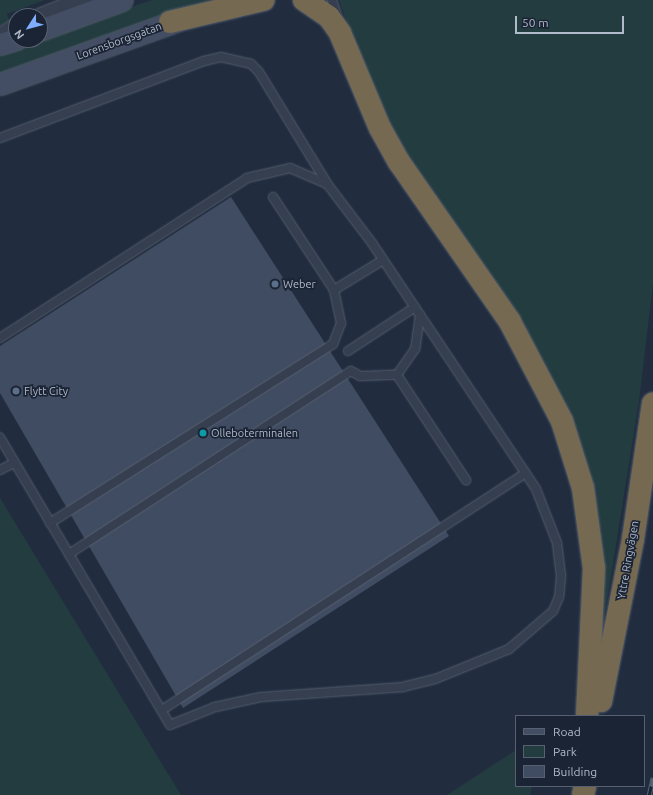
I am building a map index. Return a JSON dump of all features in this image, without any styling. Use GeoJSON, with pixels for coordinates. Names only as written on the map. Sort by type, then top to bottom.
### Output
{"type":"FeatureCollection","features":[{"type":"Feature","properties":{"kind":"highway"},"geometry":{"type":"LineString","coordinates":[[170,22],[263,0]]}},
{"type":"Feature","properties":{"kind":"highway"},"geometry":{"type":"LineString","coordinates":[[304,0],[329,17],[353,61],[380,128],[399,162],[533,361],[574,453],[589,519],[594,568],[588,715]]}},
{"type":"Feature","properties":{"kind":"highway","name":"Yttre Ringvägen"},"geometry":{"type":"LineString","coordinates":[[598,715],[633,539],[653,403]]}},
{"type":"Feature","properties":{"kind":"main road"},"geometry":{"type":"LineString","coordinates":[[48,27],[122,0]]}},
{"type":"Feature","properties":{"kind":"main road","name":"Lorensborgsgatan"},"geometry":{"type":"LineString","coordinates":[[0,84],[170,22],[239,0]]}},
{"type":"Feature","properties":{"kind":"street"},"geometry":{"type":"LineString","coordinates":[[48,12],[68,4],[100,0]]}},
{"type":"Feature","properties":{"kind":"lane"},"geometry":{"type":"LineString","coordinates":[[332,0],[353,61]]}},
{"type":"Feature","properties":{"kind":"lane"},"geometry":{"type":"LineString","coordinates":[[0,138],[204,61],[221,56],[238,59],[259,72],[328,185],[383,260],[415,307],[526,473],[547,509],[561,576],[552,612],[526,637],[478,664],[435,679],[404,687],[261,697],[215,707],[170,724],[0,438]]}},
{"type":"Feature","properties":{"kind":"lane"},"geometry":{"type":"LineString","coordinates":[[0,338],[247,178],[290,168],[328,185]]}},
{"type":"Feature","properties":{"kind":"lane"},"geometry":{"type":"LineString","coordinates":[[50,524],[333,344],[341,323],[334,290],[273,197]]}},
{"type":"Feature","properties":{"kind":"lane"},"geometry":{"type":"LineString","coordinates":[[334,290],[383,260]]}},
{"type":"Feature","properties":{"kind":"lane"},"geometry":{"type":"LineString","coordinates":[[348,352],[415,307]]}},
{"type":"Feature","properties":{"kind":"lane"},"geometry":{"type":"LineString","coordinates":[[397,375],[415,349],[420,315]]}},
{"type":"Feature","properties":{"kind":"lane"},"geometry":{"type":"LineString","coordinates":[[69,554],[351,371],[360,376],[397,375]]}},
{"type":"Feature","properties":{"kind":"lane"},"geometry":{"type":"LineString","coordinates":[[397,375],[466,480]]}},
{"type":"Feature","properties":{"kind":"lane"},"geometry":{"type":"LineString","coordinates":[[0,470],[14,463]]}},
{"type":"Feature","properties":{"kind":"lane"},"geometry":{"type":"LineString","coordinates":[[162,710],[526,473]]}},
{"type":"Feature","properties":{"kind":"green space"},"geometry":{"type":"Polygon","coordinates":[[[0,0],[45,0],[23,8],[8,8],[8,21],[0,26],[0,0]]]}},
{"type":"Feature","properties":{"kind":"green space"},"geometry":{"type":"Polygon","coordinates":[[[152,0],[213,0],[0,75],[0,52],[12,48],[48,48],[48,36],[152,0]]]}},
{"type":"Feature","properties":{"kind":"green space"},"geometry":{"type":"Polygon","coordinates":[[[339,0],[653,0],[653,283],[639,401],[603,626],[590,480],[373,95],[339,0]]]}},
{"type":"Feature","properties":{"kind":"green space"},"geometry":{"type":"Polygon","coordinates":[[[0,498],[181,795],[0,795],[0,498]]]}},
{"type":"Feature","properties":{"kind":"green space"},"geometry":{"type":"Polygon","coordinates":[[[515,751],[515,787],[532,787],[530,795],[447,795],[515,751]]]}},
{"type":"Feature","properties":{"kind":"building","name":"Olleboterminalen"},"geometry":{"type":"Polygon","coordinates":[[[231,197],[449,536],[183,708],[0,393],[0,346],[231,197]]]}},
{"type":"Feature","properties":{"kind":"railway"},"geometry":{"type":"LineString","coordinates":[[649,795],[653,777]]}},
{"type":"Feature","properties":{"kind":"place","name":"Weber"},"geometry":{"type":"Point","coordinates":[275,284]}},
{"type":"Feature","properties":{"kind":"place","name":"Flytt City"},"geometry":{"type":"Point","coordinates":[16,391]}},
{"type":"Feature","properties":{"kind":"place","name":"Olleboterminalen"},"geometry":{"type":"Point","coordinates":[203,433]}}]}
